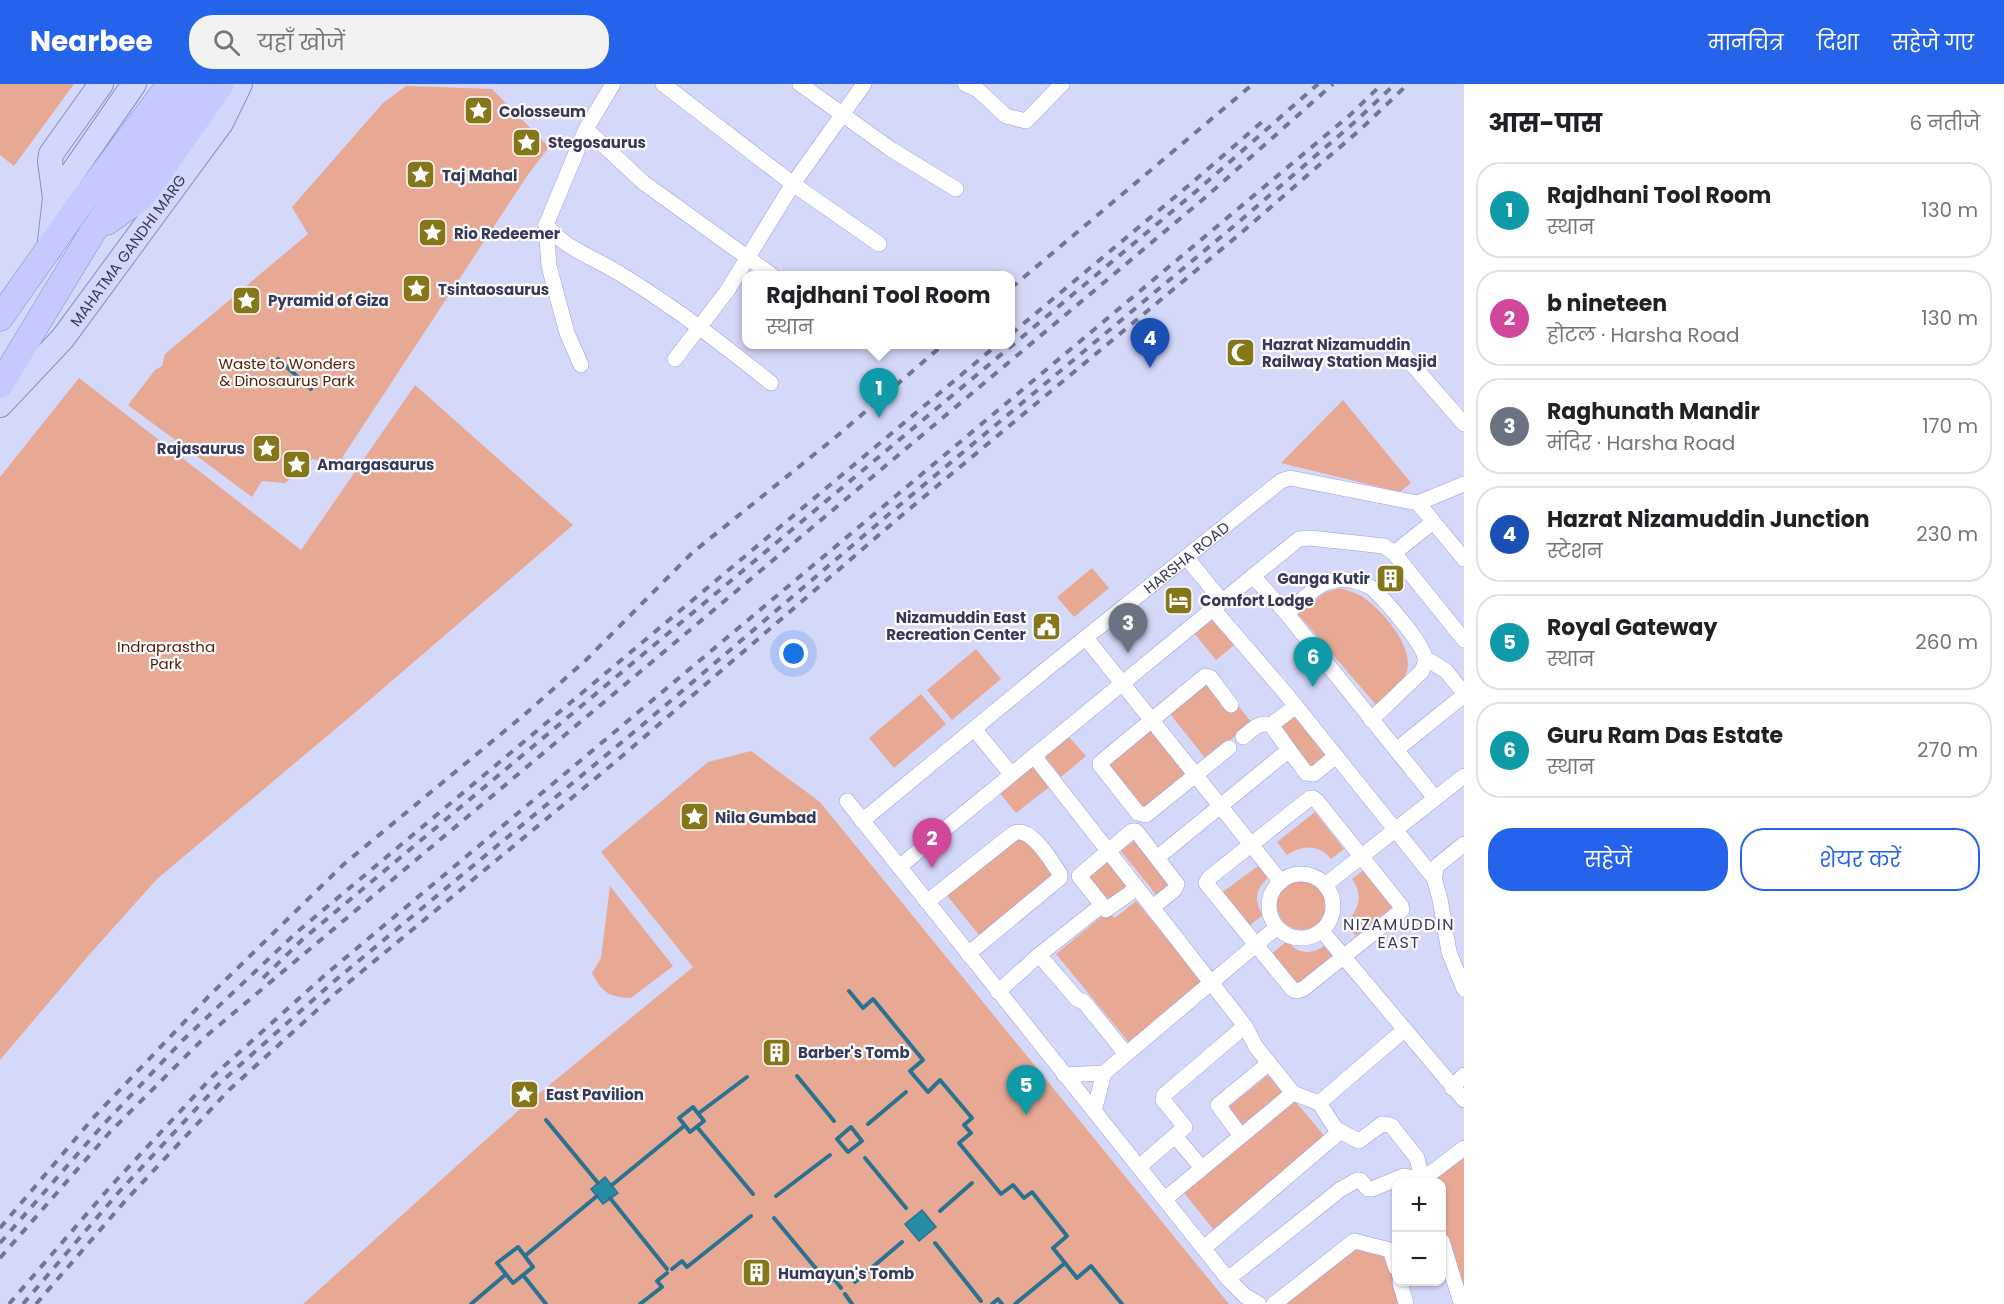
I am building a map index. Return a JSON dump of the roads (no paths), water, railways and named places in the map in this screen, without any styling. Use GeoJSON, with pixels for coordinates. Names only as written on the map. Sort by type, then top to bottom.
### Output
{"type":"FeatureCollection","features":[{"type":"Feature","properties":{"kind":"highway"},"geometry":{"type":"LineString","coordinates":[[4,380],[163,111],[170,84]]}},
{"type":"Feature","properties":{"kind":"highway"},"geometry":{"type":"LineString","coordinates":[[0,318],[78,207],[163,111],[196,84]]}},
{"type":"Feature","properties":{"kind":"highway"},"geometry":{"type":"LineString","coordinates":[[92,233],[141,198],[221,84]]}},
{"type":"Feature","properties":{"kind":"main road"},"geometry":{"type":"LineString","coordinates":[[49,250],[55,198],[51,154],[101,84]]}},
{"type":"Feature","properties":{"kind":"main road"},"geometry":{"type":"LineString","coordinates":[[55,198],[134,84]]}},
{"type":"Feature","properties":{"kind":"main road","name":"MAHATMA GANDHI MARG"},"geometry":{"type":"LineString","coordinates":[[0,405],[63,338],[221,123],[240,84]]}},
{"type":"Feature","properties":{"kind":"street"},"geometry":{"type":"LineString","coordinates":[[581,365],[567,333],[549,266],[546,225],[586,129],[614,84]]}},
{"type":"Feature","properties":{"kind":"street"},"geometry":{"type":"LineString","coordinates":[[663,84],[793,184],[879,244]]}},
{"type":"Feature","properties":{"kind":"street"},"geometry":{"type":"LineString","coordinates":[[800,84],[892,150],[956,189]]}},
{"type":"Feature","properties":{"kind":"street"},"geometry":{"type":"LineString","coordinates":[[675,359],[727,291],[793,184],[864,84]]}},
{"type":"Feature","properties":{"kind":"street"},"geometry":{"type":"LineString","coordinates":[[974,86],[1006,116],[1026,121],[1062,84]]}},
{"type":"Feature","properties":{"kind":"street"},"geometry":{"type":"LineString","coordinates":[[586,129],[644,183],[766,271]]}},
{"type":"Feature","properties":{"kind":"street"},"geometry":{"type":"LineString","coordinates":[[546,225],[554,235],[621,274],[699,325],[771,383]]}},
{"type":"Feature","properties":{"kind":"street"},"geometry":{"type":"LineString","coordinates":[[1403,354],[1464,424]]}},
{"type":"Feature","properties":{"kind":"street","name":"HARSHA ROAD"},"geometry":{"type":"LineString","coordinates":[[862,821],[1271,488],[1290,478],[1418,503]]}},
{"type":"Feature","properties":{"kind":"street"},"geometry":{"type":"LineString","coordinates":[[1464,484],[1418,503],[1464,559]]}},
{"type":"Feature","properties":{"kind":"street"},"geometry":{"type":"LineString","coordinates":[[1394,553],[1433,522]]}},
{"type":"Feature","properties":{"kind":"street"},"geometry":{"type":"LineString","coordinates":[[899,867],[1299,539],[1310,538],[1384,546],[1394,553],[1464,640]]}},
{"type":"Feature","properties":{"kind":"street"},"geometry":{"type":"LineString","coordinates":[[1186,557],[1217,605],[1434,878]]}},
{"type":"Feature","properties":{"kind":"street"},"geometry":{"type":"LineString","coordinates":[[1253,576],[1287,614],[1435,798]]}},
{"type":"Feature","properties":{"kind":"street"},"geometry":{"type":"LineString","coordinates":[[1287,614],[1306,596],[1334,579],[1342,578],[1364,584],[1378,594],[1401,621],[1415,639],[1425,658],[1446,671],[1464,694],[1396,750]]}},
{"type":"Feature","properties":{"kind":"street"},"geometry":{"type":"LineString","coordinates":[[1086,638],[1281,882]]}},
{"type":"Feature","properties":{"kind":"street"},"geometry":{"type":"LineString","coordinates":[[1371,720],[1422,671],[1425,658]]}},
{"type":"Feature","properties":{"kind":"street"},"geometry":{"type":"LineString","coordinates":[[1229,747],[1146,815],[1138,813],[1100,763],[1208,675],[1231,705]]}},
{"type":"Feature","properties":{"kind":"street"},"geometry":{"type":"LineString","coordinates":[[1271,725],[1296,706]]}},
{"type":"Feature","properties":{"kind":"street"},"geometry":{"type":"LineString","coordinates":[[1243,737],[1258,725],[1263,723],[1271,725],[1306,773],[1310,775],[1336,756]]}},
{"type":"Feature","properties":{"kind":"street"},"geometry":{"type":"LineString","coordinates":[[975,730],[1011,774]]}},
{"type":"Feature","properties":{"kind":"street"},"geometry":{"type":"LineString","coordinates":[[1264,763],[1287,748]]}},
{"type":"Feature","properties":{"kind":"street"},"geometry":{"type":"LineString","coordinates":[[1158,857],[1287,748]]}},
{"type":"Feature","properties":{"kind":"street"},"geometry":{"type":"LineString","coordinates":[[1034,756],[1213,983],[1245,1026],[1256,1047],[1293,1093],[1319,1103],[1336,1129],[1359,1141],[1382,1124],[1392,1125],[1417,1158],[1422,1178]]}},
{"type":"Feature","properties":{"kind":"street"},"geometry":{"type":"LineString","coordinates":[[1325,885],[1464,776]]}},
{"type":"Feature","properties":{"kind":"street"},"geometry":{"type":"LineString","coordinates":[[1310,798],[1313,798],[1362,856],[1402,910],[1303,989],[1296,991],[1256,946],[1206,883],[1209,878],[1310,798]]}},
{"type":"Feature","properties":{"kind":"street"},"geometry":{"type":"LineString","coordinates":[[847,801],[1228,1279],[1245,1296],[1260,1304]]}},
{"type":"Feature","properties":{"kind":"street"},"geometry":{"type":"LineString","coordinates":[[927,902],[1019,831],[1029,834],[1060,874],[1072,879],[1079,876],[1134,830],[1158,857],[1177,886],[1153,907]]}},
{"type":"Feature","properties":{"kind":"street"},"geometry":{"type":"LineString","coordinates":[[1464,844],[1437,866],[1434,878],[1449,952],[1464,989]]}},
{"type":"Feature","properties":{"kind":"street"},"geometry":{"type":"LineString","coordinates":[[968,954],[1050,888],[1058,881],[1060,874]]}},
{"type":"Feature","properties":{"kind":"street"},"geometry":{"type":"LineString","coordinates":[[1308,875],[1325,885],[1331,894],[1333,904],[1332,914],[1322,931],[1304,938],[1285,934],[1277,927],[1269,909],[1270,899],[1281,882],[1289,877],[1308,875]]}},
{"type":"Feature","properties":{"kind":"street"},"geometry":{"type":"LineString","coordinates":[[1079,876],[1106,910],[1137,888]]}},
{"type":"Feature","properties":{"kind":"street"},"geometry":{"type":"LineString","coordinates":[[998,992],[1039,955],[1102,905]]}},
{"type":"Feature","properties":{"kind":"street"},"geometry":{"type":"LineString","coordinates":[[1094,1111],[1104,1073],[1277,927]]}},
{"type":"Feature","properties":{"kind":"street"},"geometry":{"type":"LineString","coordinates":[[1322,931],[1464,1100]]}},
{"type":"Feature","properties":{"kind":"street"},"geometry":{"type":"LineString","coordinates":[[1039,955],[1077,999],[1084,1002],[1126,1054]]}},
{"type":"Feature","properties":{"kind":"street"},"geometry":{"type":"LineString","coordinates":[[1139,1167],[1185,1127],[1163,1100],[1164,1095],[1245,1026]]}},
{"type":"Feature","properties":{"kind":"street"},"geometry":{"type":"LineString","coordinates":[[1319,1103],[1404,1030]]}},
{"type":"Feature","properties":{"kind":"street"},"geometry":{"type":"LineString","coordinates":[[1241,1136],[1218,1106],[1269,1063]]}},
{"type":"Feature","properties":{"kind":"street"},"geometry":{"type":"LineString","coordinates":[[1064,1074],[1104,1073]]}},
{"type":"Feature","properties":{"kind":"street"},"geometry":{"type":"LineString","coordinates":[[1452,1088],[1464,1075]]}},
{"type":"Feature","properties":{"kind":"street"},"geometry":{"type":"LineString","coordinates":[[1165,1199],[1293,1093]]}},
{"type":"Feature","properties":{"kind":"street"},"geometry":{"type":"LineString","coordinates":[[1204,1248],[1332,1139],[1336,1135],[1336,1129]]}},
{"type":"Feature","properties":{"kind":"street"},"geometry":{"type":"LineString","coordinates":[[1175,1136],[1202,1168]]}},
{"type":"Feature","properties":{"kind":"street"},"geometry":{"type":"LineString","coordinates":[[1427,1178],[1464,1148]]}},
{"type":"Feature","properties":{"kind":"street"},"geometry":{"type":"LineString","coordinates":[[1228,1279],[1341,1189],[1357,1180],[1360,1180],[1368,1189],[1392,1181]]}},
{"type":"Feature","properties":{"kind":"street"},"geometry":{"type":"LineString","coordinates":[[1274,1304],[1354,1241],[1390,1250],[1392,1256]]}},
{"type":"Feature","properties":{"kind":"street"},"geometry":{"type":"LineString","coordinates":[[1446,1254],[1461,1303]]}},
{"type":"Feature","properties":{"kind":"street"},"geometry":{"type":"LineString","coordinates":[[1401,1286],[1406,1304]]}},
{"type":"Feature","properties":{"kind":"water"},"geometry":{"type":"Polygon","coordinates":[[[605,1177],[618,1193],[603,1204],[591,1189],[605,1177]]]}},
{"type":"Feature","properties":{"kind":"water"},"geometry":{"type":"Polygon","coordinates":[[[922,1210],[936,1227],[919,1241],[905,1224],[922,1210]]]}},
{"type":"Feature","properties":{"kind":"waterway"},"geometry":{"type":"LineString","coordinates":[[278,359],[311,389]]}},
{"type":"Feature","properties":{"kind":"waterway"},"geometry":{"type":"LineString","coordinates":[[849,991],[863,1008],[873,999],[923,1060],[910,1071],[928,1092],[940,1080],[972,1118],[964,1125],[971,1133],[959,1143],[1001,1194],[1013,1185],[1024,1198],[1032,1192],[1067,1236],[1053,1248],[1077,1278],[1091,1266],[1122,1304]]}},
{"type":"Feature","properties":{"kind":"waterway"},"geometry":{"type":"LineString","coordinates":[[797,1076],[834,1121]]}},
{"type":"Feature","properties":{"kind":"waterway"},"geometry":{"type":"LineString","coordinates":[[699,1113],[747,1077]]}},
{"type":"Feature","properties":{"kind":"waterway"},"geometry":{"type":"LineString","coordinates":[[868,1124],[906,1092]]}},
{"type":"Feature","properties":{"kind":"waterway"},"geometry":{"type":"LineString","coordinates":[[693,1107],[704,1121],[690,1132],[679,1118],[693,1107]]}},
{"type":"Feature","properties":{"kind":"waterway"},"geometry":{"type":"LineString","coordinates":[[546,1120],[598,1183]]}},
{"type":"Feature","properties":{"kind":"waterway"},"geometry":{"type":"LineString","coordinates":[[612,1185],[684,1126]]}},
{"type":"Feature","properties":{"kind":"waterway"},"geometry":{"type":"LineString","coordinates":[[697,1127],[753,1194]]}},
{"type":"Feature","properties":{"kind":"waterway"},"geometry":{"type":"LineString","coordinates":[[851,1127],[862,1141],[848,1152],[837,1139],[851,1127]]}},
{"type":"Feature","properties":{"kind":"waterway"},"geometry":{"type":"LineString","coordinates":[[776,1196],[830,1155]]}},
{"type":"Feature","properties":{"kind":"waterway"},"geometry":{"type":"LineString","coordinates":[[865,1158],[906,1208]]}},
{"type":"Feature","properties":{"kind":"waterway"},"geometry":{"type":"LineString","coordinates":[[940,1211],[972,1183]]}},
{"type":"Feature","properties":{"kind":"waterway"},"geometry":{"type":"LineString","coordinates":[[526,1255],[597,1196]]}},
{"type":"Feature","properties":{"kind":"waterway"},"geometry":{"type":"LineString","coordinates":[[610,1198],[667,1269]]}},
{"type":"Feature","properties":{"kind":"waterway"},"geometry":{"type":"LineString","coordinates":[[672,1269],[682,1261],[687,1267],[751,1216]]}},
{"type":"Feature","properties":{"kind":"waterway"},"geometry":{"type":"LineString","coordinates":[[774,1218],[828,1283],[834,1279],[841,1288]]}},
{"type":"Feature","properties":{"kind":"waterway"},"geometry":{"type":"LineString","coordinates":[[855,1282],[902,1242]]}},
{"type":"Feature","properties":{"kind":"waterway"},"geometry":{"type":"LineString","coordinates":[[935,1243],[981,1301]]}},
{"type":"Feature","properties":{"kind":"waterway"},"geometry":{"type":"LineString","coordinates":[[518,1247],[533,1267],[513,1283],[497,1263],[518,1247]]}},
{"type":"Feature","properties":{"kind":"waterway"},"geometry":{"type":"LineString","coordinates":[[1015,1304],[1065,1263]]}},
{"type":"Feature","properties":{"kind":"waterway"},"geometry":{"type":"LineString","coordinates":[[640,1304],[662,1287],[657,1281],[667,1273]]}},
{"type":"Feature","properties":{"kind":"waterway"},"geometry":{"type":"LineString","coordinates":[[471,1304],[505,1275]]}},
{"type":"Feature","properties":{"kind":"waterway"},"geometry":{"type":"LineString","coordinates":[[523,1275],[546,1304]]}},
{"type":"Feature","properties":{"kind":"waterway"},"geometry":{"type":"LineString","coordinates":[[845,1294],[852,1304]]}},
{"type":"Feature","properties":{"kind":"waterway"},"geometry":{"type":"LineString","coordinates":[[992,1304],[998,1299],[1002,1304]]}},
{"type":"Feature","properties":{"kind":"railway"},"geometry":{"type":"LineString","coordinates":[[1015,285],[1253,84]]}},
{"type":"Feature","properties":{"kind":"railway"},"geometry":{"type":"LineString","coordinates":[[1015,343],[1200,188],[1318,84]]}},
{"type":"Feature","properties":{"kind":"railway"},"geometry":{"type":"LineString","coordinates":[[0,1258],[110,1132],[205,1037],[1207,196],[1333,84]]}},
{"type":"Feature","properties":{"kind":"railway"},"geometry":{"type":"LineString","coordinates":[[9,1304],[110,1187],[213,1076],[325,975],[1350,115],[1382,84]]}},
{"type":"Feature","properties":{"kind":"railway"},"geometry":{"type":"LineString","coordinates":[[23,1304],[118,1193],[221,1082],[332,983],[640,727],[895,509],[1234,226],[1356,121],[1395,84]]}},
{"type":"Feature","properties":{"kind":"railway"},"geometry":{"type":"LineString","coordinates":[[36,1304],[126,1200],[229,1090],[337,992],[614,763],[901,516],[1241,233],[1362,128],[1408,84]]}},
{"type":"Feature","properties":{"kind":"railway"},"geometry":{"type":"LineString","coordinates":[[1015,331],[1263,121]]}},
{"type":"Feature","properties":{"kind":"railway"},"geometry":{"type":"LineString","coordinates":[[0,1228],[94,1117],[208,997],[344,864],[524,715],[586,660],[692,553],[837,436],[938,349]]}},
{"type":"Feature","properties":{"kind":"railway"},"geometry":{"type":"LineString","coordinates":[[0,1243],[102,1126],[183,1040],[297,932],[992,349]]}},
{"type":"Feature","properties":{"kind":"railway"},"geometry":{"type":"LineString","coordinates":[[263,978],[303,939],[1008,349]]}},
{"type":"Feature","properties":{"kind":"place","name":"Colosseum"},"geometry":{"type":"Point","coordinates":[478,111]}},
{"type":"Feature","properties":{"kind":"place","name":"Stegosaurus"},"geometry":{"type":"Point","coordinates":[527,142]}},
{"type":"Feature","properties":{"kind":"place","name":"Taj Mahal"},"geometry":{"type":"Point","coordinates":[421,175]}},
{"type":"Feature","properties":{"kind":"place","name":"Rio Redeemer"},"geometry":{"type":"Point","coordinates":[433,233]}},
{"type":"Feature","properties":{"kind":"place","name":"Tsintaosaurus"},"geometry":{"type":"Point","coordinates":[417,289]}},
{"type":"Feature","properties":{"kind":"place","name":"Pyramid of Giza"},"geometry":{"type":"Point","coordinates":[247,300]}},
{"type":"Feature","properties":{"kind":"place","name":"Hazrat Nizamuddin Railway Station Masjid"},"geometry":{"type":"Point","coordinates":[1241,353]}},
{"type":"Feature","properties":{"kind":"place","name":"Hazrat Nizamuddin Junction"},"geometry":{"type":"Point","coordinates":[1150,368]}},
{"type":"Feature","properties":{"kind":"place","name":"Rajdhani Tool Room"},"geometry":{"type":"Point","coordinates":[879,418]}},
{"type":"Feature","properties":{"kind":"place","name":"Rajasaurus"},"geometry":{"type":"Point","coordinates":[266,448]}},
{"type":"Feature","properties":{"kind":"place","name":"Amargasaurus"},"geometry":{"type":"Point","coordinates":[296,464]}},
{"type":"Feature","properties":{"kind":"place","name":"Ganga Kutir"},"geometry":{"type":"Point","coordinates":[1391,578]}},
{"type":"Feature","properties":{"kind":"place","name":"Comfort Lodge"},"geometry":{"type":"Point","coordinates":[1179,600]}},
{"type":"Feature","properties":{"kind":"place","name":"Nizamuddin East Recreation Center"},"geometry":{"type":"Point","coordinates":[1047,626]}},
{"type":"Feature","properties":{"kind":"place","name":"Raghunath Mandir"},"geometry":{"type":"Point","coordinates":[1128,653]}},
{"type":"Feature","properties":{"kind":"place","name":"Guru Ram Das Estate"},"geometry":{"type":"Point","coordinates":[1313,687]}},
{"type":"Feature","properties":{"kind":"place","name":"Nila Gumbad"},"geometry":{"type":"Point","coordinates":[694,817]}},
{"type":"Feature","properties":{"kind":"place","name":"b nineteen"},"geometry":{"type":"Point","coordinates":[932,868]}},
{"type":"Feature","properties":{"kind":"place","name":"Barber's Tomb"},"geometry":{"type":"Point","coordinates":[777,1052]}},
{"type":"Feature","properties":{"kind":"place","name":"East Pavilion"},"geometry":{"type":"Point","coordinates":[525,1094]}},
{"type":"Feature","properties":{"kind":"place","name":"Royal Gateway"},"geometry":{"type":"Point","coordinates":[1026,1115]}},
{"type":"Feature","properties":{"kind":"place","name":"Humayun's Tomb"},"geometry":{"type":"Point","coordinates":[757,1273]}},
{"type":"Feature","properties":{"kind":"district","name":"NIZAMUDDIN EAST"},"geometry":{"type":"Point","coordinates":[1399,933]}},
{"type":"Feature","properties":{"kind":"park label","name":"Waste to Wonders & Dinosaurus Park"},"geometry":{"type":"Point","coordinates":[287,372]}},
{"type":"Feature","properties":{"kind":"park label","name":"Indraprastha Park"},"geometry":{"type":"Point","coordinates":[166,654]}}]}
